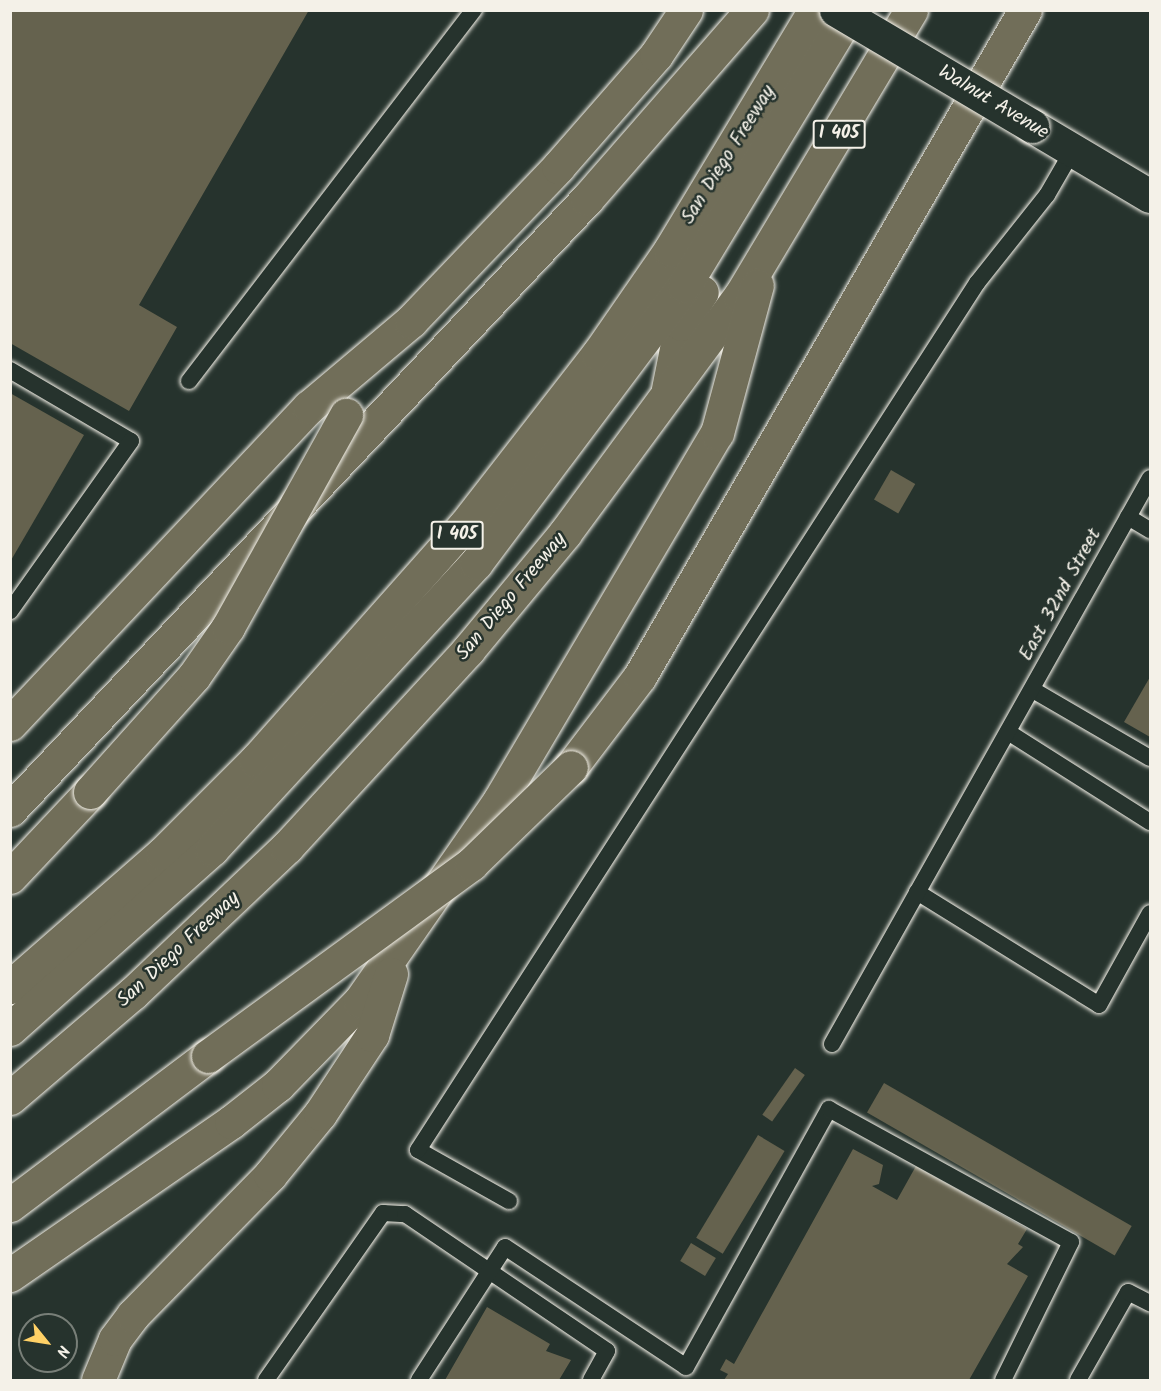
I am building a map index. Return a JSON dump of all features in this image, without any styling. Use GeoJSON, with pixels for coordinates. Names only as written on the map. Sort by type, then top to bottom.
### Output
{"type":"FeatureCollection","features":[{"type":"Feature","properties":{"kind":"highway"},"geometry":{"type":"LineString","coordinates":[[10,724],[309,407],[411,321],[558,167],[656,55],[686,10]]}},
{"type":"Feature","properties":{"kind":"highway"},"geometry":{"type":"LineString","coordinates":[[10,810],[587,199],[752,10]]}},
{"type":"Feature","properties":{"kind":"highway","name":"San Diego Freeway"},"geometry":{"type":"LineString","coordinates":[[10,987],[163,853],[256,760],[464,526],[591,364],[670,250],[815,10]]}},
{"type":"Feature","properties":{"kind":"highway"},"geometry":{"type":"LineString","coordinates":[[10,1029],[213,849],[476,563],[684,286],[851,10]]}},
{"type":"Feature","properties":{"kind":"highway"},"geometry":{"type":"LineString","coordinates":[[665,402],[681,324],[874,10]]}},
{"type":"Feature","properties":{"kind":"highway","name":"San Diego Freeway"},"geometry":{"type":"LineString","coordinates":[[10,1098],[194,938],[369,761],[558,542],[665,402],[765,256],[910,10]]}},
{"type":"Feature","properties":{"kind":"highway"},"geometry":{"type":"LineString","coordinates":[[10,1205],[208,1056],[471,864],[571,767],[640,676],[1025,10]]}},
{"type":"Feature","properties":{"kind":"highway"},"geometry":{"type":"LineString","coordinates":[[10,1275],[278,1084],[360,1001],[397,952],[559,704],[717,433],[765,256]]}},
{"type":"Feature","properties":{"kind":"highway"},"geometry":{"type":"LineString","coordinates":[[10,877],[194,676],[228,627],[346,415],[411,321]]}},
{"type":"Feature","properties":{"kind":"highway"},"geometry":{"type":"LineString","coordinates":[[98,1380],[115,1339],[133,1315],[270,1175],[320,1114],[372,1035],[397,952]]}},
{"type":"Feature","properties":{"kind":"street","name":"Walnut Avenue"},"geometry":{"type":"LineString","coordinates":[[836,10],[1150,196]]}},
{"type":"Feature","properties":{"kind":"lane"},"geometry":{"type":"LineString","coordinates":[[189,381],[474,10]]}},
{"type":"Feature","properties":{"kind":"lane"},"geometry":{"type":"LineString","coordinates":[[509,1201],[418,1150],[977,283],[1047,195],[1073,150]]}},
{"type":"Feature","properties":{"kind":"lane"},"geometry":{"type":"LineString","coordinates":[[10,370],[131,441],[10,611]]}},
{"type":"Feature","properties":{"kind":"lane","name":"East 32nd Street"},"geometry":{"type":"LineString","coordinates":[[832,1044],[1033,690],[1150,478]]}},
{"type":"Feature","properties":{"kind":"lane"},"geometry":{"type":"LineString","coordinates":[[1128,517],[1150,531]]}},
{"type":"Feature","properties":{"kind":"lane"},"geometry":{"type":"LineString","coordinates":[[1033,690],[1150,758]]}},
{"type":"Feature","properties":{"kind":"lane"},"geometry":{"type":"LineString","coordinates":[[1008,732],[1150,822]]}},
{"type":"Feature","properties":{"kind":"lane"},"geometry":{"type":"LineString","coordinates":[[918,892],[1099,1005],[1150,914]]}},
{"type":"Feature","properties":{"kind":"lane"},"geometry":{"type":"LineString","coordinates":[[419,1380],[505,1247],[686,1367],[829,1109],[1071,1242],[1003,1380]]}},
{"type":"Feature","properties":{"kind":"lane"},"geometry":{"type":"LineString","coordinates":[[266,1380],[383,1213],[405,1214],[487,1274],[606,1351],[591,1380]]}},
{"type":"Feature","properties":{"kind":"lane"},"geometry":{"type":"LineString","coordinates":[[1078,1380],[1128,1292],[1150,1304]]}},
{"type":"Feature","properties":{"kind":"building"},"geometry":{"type":"Polygon","coordinates":[[[10,10],[309,10],[139,305],[177,327],[129,411],[10,343],[10,10]]]}},
{"type":"Feature","properties":{"kind":"building"},"geometry":{"type":"Polygon","coordinates":[[[10,393],[84,435],[10,562],[10,393]]]}},
{"type":"Feature","properties":{"kind":"building"},"geometry":{"type":"Polygon","coordinates":[[[891,470],[915,484],[898,513],[874,499],[891,470]]]}},
{"type":"Feature","properties":{"kind":"building"},"geometry":{"type":"Polygon","coordinates":[[[1150,677],[1150,737],[1124,722],[1150,677]]]}},
{"type":"Feature","properties":{"kind":"building"},"geometry":{"type":"Polygon","coordinates":[[[795,1068],[805,1075],[772,1122],[762,1115],[795,1068]]]}},
{"type":"Feature","properties":{"kind":"building"},"geometry":{"type":"Polygon","coordinates":[[[884,1083],[1132,1226],[1115,1255],[867,1112],[884,1083]]]}},
{"type":"Feature","properties":{"kind":"building"},"geometry":{"type":"Polygon","coordinates":[[[758,1135],[785,1151],[723,1254],[696,1238],[758,1135]]]}},
{"type":"Feature","properties":{"kind":"building"},"geometry":{"type":"Polygon","coordinates":[[[853,1149],[883,1165],[879,1184],[872,1186],[897,1200],[916,1166],[1027,1229],[1018,1244],[1023,1247],[1007,1264],[1028,1276],[969,1380],[724,1380],[728,1374],[720,1370],[726,1359],[734,1364],[853,1149]]]}},
{"type":"Feature","properties":{"kind":"building"},"geometry":{"type":"Polygon","coordinates":[[[691,1243],[716,1258],[705,1276],[680,1261],[691,1243]]]}},
{"type":"Feature","properties":{"kind":"building"},"geometry":{"type":"Polygon","coordinates":[[[487,1307],[550,1344],[546,1351],[571,1360],[559,1380],[445,1380],[487,1307]]]}}]}
